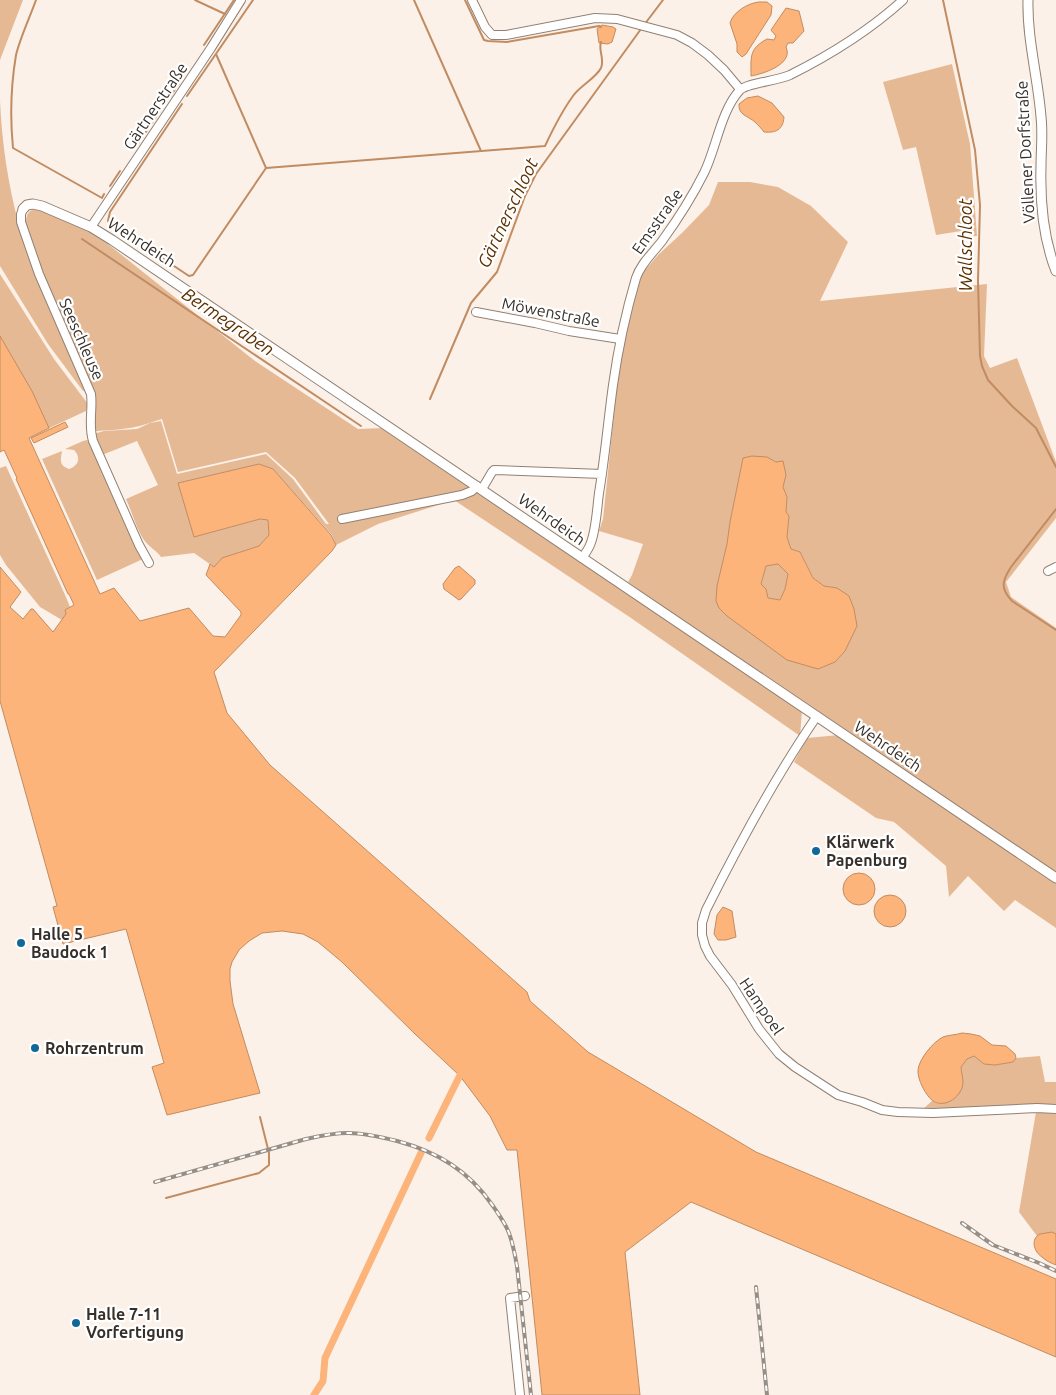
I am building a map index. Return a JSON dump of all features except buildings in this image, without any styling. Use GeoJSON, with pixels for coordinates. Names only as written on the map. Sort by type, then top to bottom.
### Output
{"type":"FeatureCollection","features":[{"type":"Feature","properties":{"kind":"street","name":"Gärtnerstraße"},"geometry":{"type":"LineString","coordinates":[[91,227],[241,0]]}},
{"type":"Feature","properties":{"kind":"street"},"geometry":{"type":"LineString","coordinates":[[472,0],[485,27],[492,35],[506,36],[595,18],[617,20],[677,35],[692,43],[714,60],[740,89],[788,76],[863,31],[903,0]]}},
{"type":"Feature","properties":{"kind":"street","name":"Völlener Dorfstraße"},"geometry":{"type":"LineString","coordinates":[[1028,0],[1029,30],[1042,119],[1040,187],[1042,210],[1047,241],[1056,271]]}},
{"type":"Feature","properties":{"kind":"street","name":"Emsstraße"},"geometry":{"type":"LineString","coordinates":[[582,558],[590,544],[602,474],[620,340],[637,275],[646,259],[661,242],[688,204],[705,172],[730,104],[740,89]]}},
{"type":"Feature","properties":{"kind":"street","name":"Wehrdeich"},"geometry":{"type":"LineString","coordinates":[[23,208],[33,204],[42,206],[91,227],[158,270],[1056,878]]}},
{"type":"Feature","properties":{"kind":"street","name":"Seeschleuse"},"geometry":{"type":"LineString","coordinates":[[23,208],[21,222],[38,274],[91,394],[90,433],[139,545],[149,562]]}},
{"type":"Feature","properties":{"kind":"street","name":"Möwenstraße"},"geometry":{"type":"LineString","coordinates":[[476,312],[620,340]]}},
{"type":"Feature","properties":{"kind":"street"},"geometry":{"type":"LineString","coordinates":[[342,519],[462,495],[479,488],[494,470],[602,474]]}},
{"type":"Feature","properties":{"kind":"street"},"geometry":{"type":"LineString","coordinates":[[1048,571],[1056,567]]}},
{"type":"Feature","properties":{"kind":"street","name":"Hampoel"},"geometry":{"type":"LineString","coordinates":[[817,716],[764,801],[706,910],[702,923],[702,935],[710,956],[779,1054],[838,1095],[882,1110],[898,1112],[932,1113],[1037,1108],[1056,1109]]}},
{"type":"Feature","properties":{"kind":"street"},"geometry":{"type":"LineString","coordinates":[[520,1395],[510,1298],[525,1296]]}},
{"type":"Feature","properties":{"kind":"shaded area"},"geometry":{"type":"Polygon","coordinates":[[[0,0],[23,0],[0,60],[0,0]]]}},
{"type":"Feature","properties":{"kind":"shaded area"},"geometry":{"type":"Polygon","coordinates":[[[759,2],[767,2],[772,6],[771,15],[746,54],[742,57],[737,52],[737,44],[730,23],[734,15],[741,9],[759,2]]]}},
{"type":"Feature","properties":{"kind":"shaded area"},"geometry":{"type":"Polygon","coordinates":[[[786,8],[799,11],[804,31],[793,43],[788,43],[786,58],[782,63],[763,73],[751,76],[751,58],[754,50],[767,39],[774,40],[776,36],[771,30],[786,8]]]}},
{"type":"Feature","properties":{"kind":"shaded area"},"geometry":{"type":"Polygon","coordinates":[[[602,25],[616,29],[612,42],[608,44],[599,43],[597,29],[602,25]]]}},
{"type":"Feature","properties":{"kind":"shaded area"},"geometry":{"type":"Polygon","coordinates":[[[952,64],[970,144],[977,236],[962,237],[961,231],[936,235],[916,147],[903,150],[883,82],[952,64]]]}},
{"type":"Feature","properties":{"kind":"shaded area"},"geometry":{"type":"Polygon","coordinates":[[[758,96],[772,103],[784,117],[782,125],[778,130],[764,132],[755,122],[740,111],[739,104],[747,98],[758,96]]]}},
{"type":"Feature","properties":{"kind":"shaded area"},"geometry":{"type":"Polygon","coordinates":[[[0,101],[6,164],[19,225],[86,390],[83,391],[48,344],[0,266],[0,101]]]}},
{"type":"Feature","properties":{"kind":"shaded area"},"geometry":{"type":"Polygon","coordinates":[[[718,182],[750,182],[778,187],[811,206],[848,242],[820,301],[987,284],[984,356],[990,368],[1017,358],[1056,462],[1056,518],[1006,582],[1011,597],[1056,628],[1056,874],[700,633],[628,582],[643,544],[599,531],[603,519],[617,386],[624,340],[640,276],[658,255],[709,205],[718,182]],[[767,457],[743,458],[717,586],[719,608],[752,633],[835,662],[845,651],[857,626],[837,588],[824,586],[813,578],[800,552],[791,549],[787,537],[789,516],[786,512],[787,497],[783,487],[786,475],[776,462],[767,457]]]}},
{"type":"Feature","properties":{"kind":"shaded area"},"geometry":{"type":"Polygon","coordinates":[[[36,209],[43,210],[89,229],[255,361],[358,429],[383,428],[802,710],[800,736],[631,618],[454,500],[378,524],[336,545],[332,535],[273,469],[259,464],[179,483],[194,537],[260,519],[268,520],[269,535],[259,546],[222,558],[214,567],[194,553],[161,557],[141,535],[126,499],[158,485],[137,441],[102,455],[93,434],[104,431],[137,429],[150,423],[121,429],[96,431],[94,425],[96,408],[94,391],[41,273],[25,225],[30,211],[36,209]],[[162,419],[150,423],[161,421],[177,474],[266,454],[293,479],[326,524],[329,524],[295,478],[266,452],[178,472],[162,419]]]}},
{"type":"Feature","properties":{"kind":"shaded area"},"geometry":{"type":"Polygon","coordinates":[[[0,274],[54,359],[88,404],[86,411],[45,430],[0,351],[0,274]]]}},
{"type":"Feature","properties":{"kind":"shaded area"},"geometry":{"type":"Polygon","coordinates":[[[0,336],[32,391],[49,428],[29,438],[100,594],[114,588],[140,621],[189,608],[213,636],[225,637],[241,615],[241,612],[206,575],[210,564],[214,567],[222,558],[259,546],[269,535],[268,520],[260,519],[194,537],[178,483],[259,464],[273,469],[331,535],[336,545],[332,551],[214,672],[227,713],[270,765],[527,992],[530,1001],[588,1052],[756,1152],[1056,1279],[1056,1357],[691,1202],[625,1252],[640,1395],[542,1395],[517,1150],[507,1150],[490,1116],[460,1076],[342,962],[318,942],[303,934],[282,931],[262,933],[239,950],[230,969],[233,1004],[260,1093],[167,1115],[152,1067],[164,1063],[126,929],[63,944],[53,907],[57,906],[0,701],[0,567],[21,592],[10,607],[23,619],[33,609],[53,632],[66,614],[65,610],[74,605],[5,452],[4,450],[0,452],[0,336]]]}},
{"type":"Feature","properties":{"kind":"shaded area"},"geometry":{"type":"Polygon","coordinates":[[[65,422],[68,427],[34,443],[31,438],[65,422]]]}},
{"type":"Feature","properties":{"kind":"shaded area"},"geometry":{"type":"Polygon","coordinates":[[[87,440],[143,559],[97,580],[42,459],[62,451],[61,459],[63,466],[69,469],[72,468],[77,464],[78,456],[74,450],[65,449],[87,440]]]}},
{"type":"Feature","properties":{"kind":"shaded area"},"geometry":{"type":"Polygon","coordinates":[[[752,456],[767,457],[776,462],[783,461],[786,475],[783,487],[787,497],[786,512],[789,516],[787,537],[791,549],[800,552],[813,578],[824,586],[837,588],[849,596],[854,609],[857,626],[845,651],[835,662],[818,669],[787,660],[727,616],[719,608],[716,601],[717,586],[743,458],[752,456]],[[778,564],[766,566],[761,584],[766,589],[768,598],[780,600],[785,589],[788,574],[778,564]]]}},
{"type":"Feature","properties":{"kind":"shaded area"},"geometry":{"type":"Polygon","coordinates":[[[6,466],[70,607],[65,610],[66,614],[62,620],[40,607],[0,555],[0,468],[6,466]]]}},
{"type":"Feature","properties":{"kind":"shaded area"},"geometry":{"type":"Polygon","coordinates":[[[778,563],[788,574],[785,589],[780,600],[768,598],[766,589],[761,584],[766,566],[778,563]]]}},
{"type":"Feature","properties":{"kind":"shaded area"},"geometry":{"type":"Polygon","coordinates":[[[459,566],[475,580],[475,584],[459,600],[444,589],[443,584],[455,568],[459,566]]]}},
{"type":"Feature","properties":{"kind":"shaded area"},"geometry":{"type":"Polygon","coordinates":[[[839,735],[1056,881],[1056,928],[1015,900],[1004,911],[968,876],[949,897],[946,866],[894,822],[876,818],[794,762],[807,738],[839,735]]]}},
{"type":"Feature","properties":{"kind":"shaded area"},"geometry":{"type":"Polygon","coordinates":[[[859,873],[865,874],[870,878],[874,883],[874,895],[870,900],[865,904],[859,905],[853,904],[848,900],[844,895],[843,889],[844,883],[848,878],[853,874],[859,873]]]}},
{"type":"Feature","properties":{"kind":"shaded area"},"geometry":{"type":"Polygon","coordinates":[[[890,895],[896,896],[901,900],[905,905],[905,917],[901,922],[896,926],[890,927],[884,926],[879,922],[875,917],[874,911],[875,905],[879,900],[884,896],[890,895]]]}},
{"type":"Feature","properties":{"kind":"shaded area"},"geometry":{"type":"Polygon","coordinates":[[[723,907],[732,911],[736,937],[718,940],[714,934],[717,915],[723,907]]]}},
{"type":"Feature","properties":{"kind":"shaded area"},"geometry":{"type":"Polygon","coordinates":[[[962,1033],[980,1036],[992,1045],[1006,1046],[1015,1054],[1016,1058],[1013,1062],[995,1065],[984,1064],[974,1056],[967,1059],[961,1067],[963,1082],[960,1092],[948,1102],[938,1103],[930,1099],[922,1087],[918,1074],[919,1066],[927,1051],[939,1039],[962,1033]]]}},
{"type":"Feature","properties":{"kind":"shaded area"},"geometry":{"type":"Polygon","coordinates":[[[974,1056],[984,1064],[995,1065],[1013,1062],[1016,1058],[1040,1056],[1045,1082],[1056,1082],[1056,1106],[923,1109],[932,1101],[939,1104],[962,1073],[961,1067],[967,1059],[974,1056]]]}},
{"type":"Feature","properties":{"kind":"shaded area"},"geometry":{"type":"Polygon","coordinates":[[[1036,1112],[1056,1114],[1056,1234],[1046,1233],[1037,1236],[1019,1212],[1036,1112]]]}},
{"type":"Feature","properties":{"kind":"shaded area"},"geometry":{"type":"Polygon","coordinates":[[[1052,1232],[1056,1234],[1056,1265],[1039,1255],[1034,1246],[1037,1236],[1052,1232]]]}},
{"type":"Feature","properties":{"kind":"waterway"},"geometry":{"type":"LineString","coordinates":[[36,0],[16,55],[12,102],[13,148],[102,198],[104,194]]}},
{"type":"Feature","properties":{"kind":"waterway"},"geometry":{"type":"LineString","coordinates":[[195,0],[225,14]]}},
{"type":"Feature","properties":{"kind":"waterway"},"geometry":{"type":"LineString","coordinates":[[204,45],[234,0]]}},
{"type":"Feature","properties":{"kind":"waterway"},"geometry":{"type":"LineString","coordinates":[[187,96],[253,0]]}},
{"type":"Feature","properties":{"kind":"waterway"},"geometry":{"type":"LineString","coordinates":[[414,0],[481,151]]}},
{"type":"Feature","properties":{"kind":"waterway"},"geometry":{"type":"LineString","coordinates":[[465,0],[484,40],[488,41],[507,42],[601,27]]}},
{"type":"Feature","properties":{"kind":"waterway","name":"Gärtnerschloot"},"geometry":{"type":"LineString","coordinates":[[644,25],[663,0]]}},
{"type":"Feature","properties":{"kind":"waterway","name":"Wallschloot"},"geometry":{"type":"LineString","coordinates":[[943,0],[975,150],[980,205],[978,281],[980,356],[982,366],[988,380],[1036,428],[1056,467]]}},
{"type":"Feature","properties":{"kind":"waterway","name":"Gärtnerschloot"},"geometry":{"type":"LineString","coordinates":[[430,399],[471,303],[497,272],[525,196],[536,174],[641,29]]}},
{"type":"Feature","properties":{"kind":"waterway"},"geometry":{"type":"LineString","coordinates":[[182,104],[110,212],[108,221],[189,276],[193,275],[266,168],[545,146],[573,96],[601,68],[601,42]]}},
{"type":"Feature","properties":{"kind":"waterway"},"geometry":{"type":"LineString","coordinates":[[216,54],[266,168]]}},
{"type":"Feature","properties":{"kind":"waterway"},"geometry":{"type":"LineString","coordinates":[[170,97],[181,80]]}},
{"type":"Feature","properties":{"kind":"waterway"},"geometry":{"type":"LineString","coordinates":[[137,145],[160,111]]}},
{"type":"Feature","properties":{"kind":"waterway"},"geometry":{"type":"LineString","coordinates":[[110,186],[120,171]]}},
{"type":"Feature","properties":{"kind":"waterway","name":"Bermegraben"},"geometry":{"type":"LineString","coordinates":[[82,239],[361,426]]}},
{"type":"Feature","properties":{"kind":"waterway","name":"Wallschloot"},"geometry":{"type":"LineString","coordinates":[[1056,509],[1011,567],[1004,580],[1004,588],[1012,601],[1056,630]]}},
{"type":"Feature","properties":{"kind":"waterway"},"geometry":{"type":"LineString","coordinates":[[429,1138],[463,1069]]}},
{"type":"Feature","properties":{"kind":"waterway"},"geometry":{"type":"LineString","coordinates":[[166,1198],[259,1173],[269,1165],[269,1153],[260,1117]]}},
{"type":"Feature","properties":{"kind":"waterway"},"geometry":{"type":"LineString","coordinates":[[314,1395],[323,1381],[325,1358],[421,1153]]}},
{"type":"Feature","properties":{"kind":"railway"},"geometry":{"type":"LineString","coordinates":[[155,1182],[306,1139],[348,1133],[397,1141],[439,1157],[451,1164],[474,1183],[493,1206],[509,1233],[517,1266],[531,1395]]}},
{"type":"Feature","properties":{"kind":"railway"},"geometry":{"type":"LineString","coordinates":[[962,1223],[993,1245],[1056,1271]]}},
{"type":"Feature","properties":{"kind":"railway"},"geometry":{"type":"LineString","coordinates":[[756,1287],[767,1395]]}},
{"type":"Feature","properties":{"kind":"place","name":"Klärwerk Papenburg"},"geometry":{"type":"Point","coordinates":[816,851]}},
{"type":"Feature","properties":{"kind":"place","name":"Halle 5 Baudock 1"},"geometry":{"type":"Point","coordinates":[21,943]}},
{"type":"Feature","properties":{"kind":"place","name":"Rohrzentrum"},"geometry":{"type":"Point","coordinates":[35,1048]}},
{"type":"Feature","properties":{"kind":"place","name":"Halle 7-11 Vorfertigung"},"geometry":{"type":"Point","coordinates":[76,1323]}}]}
